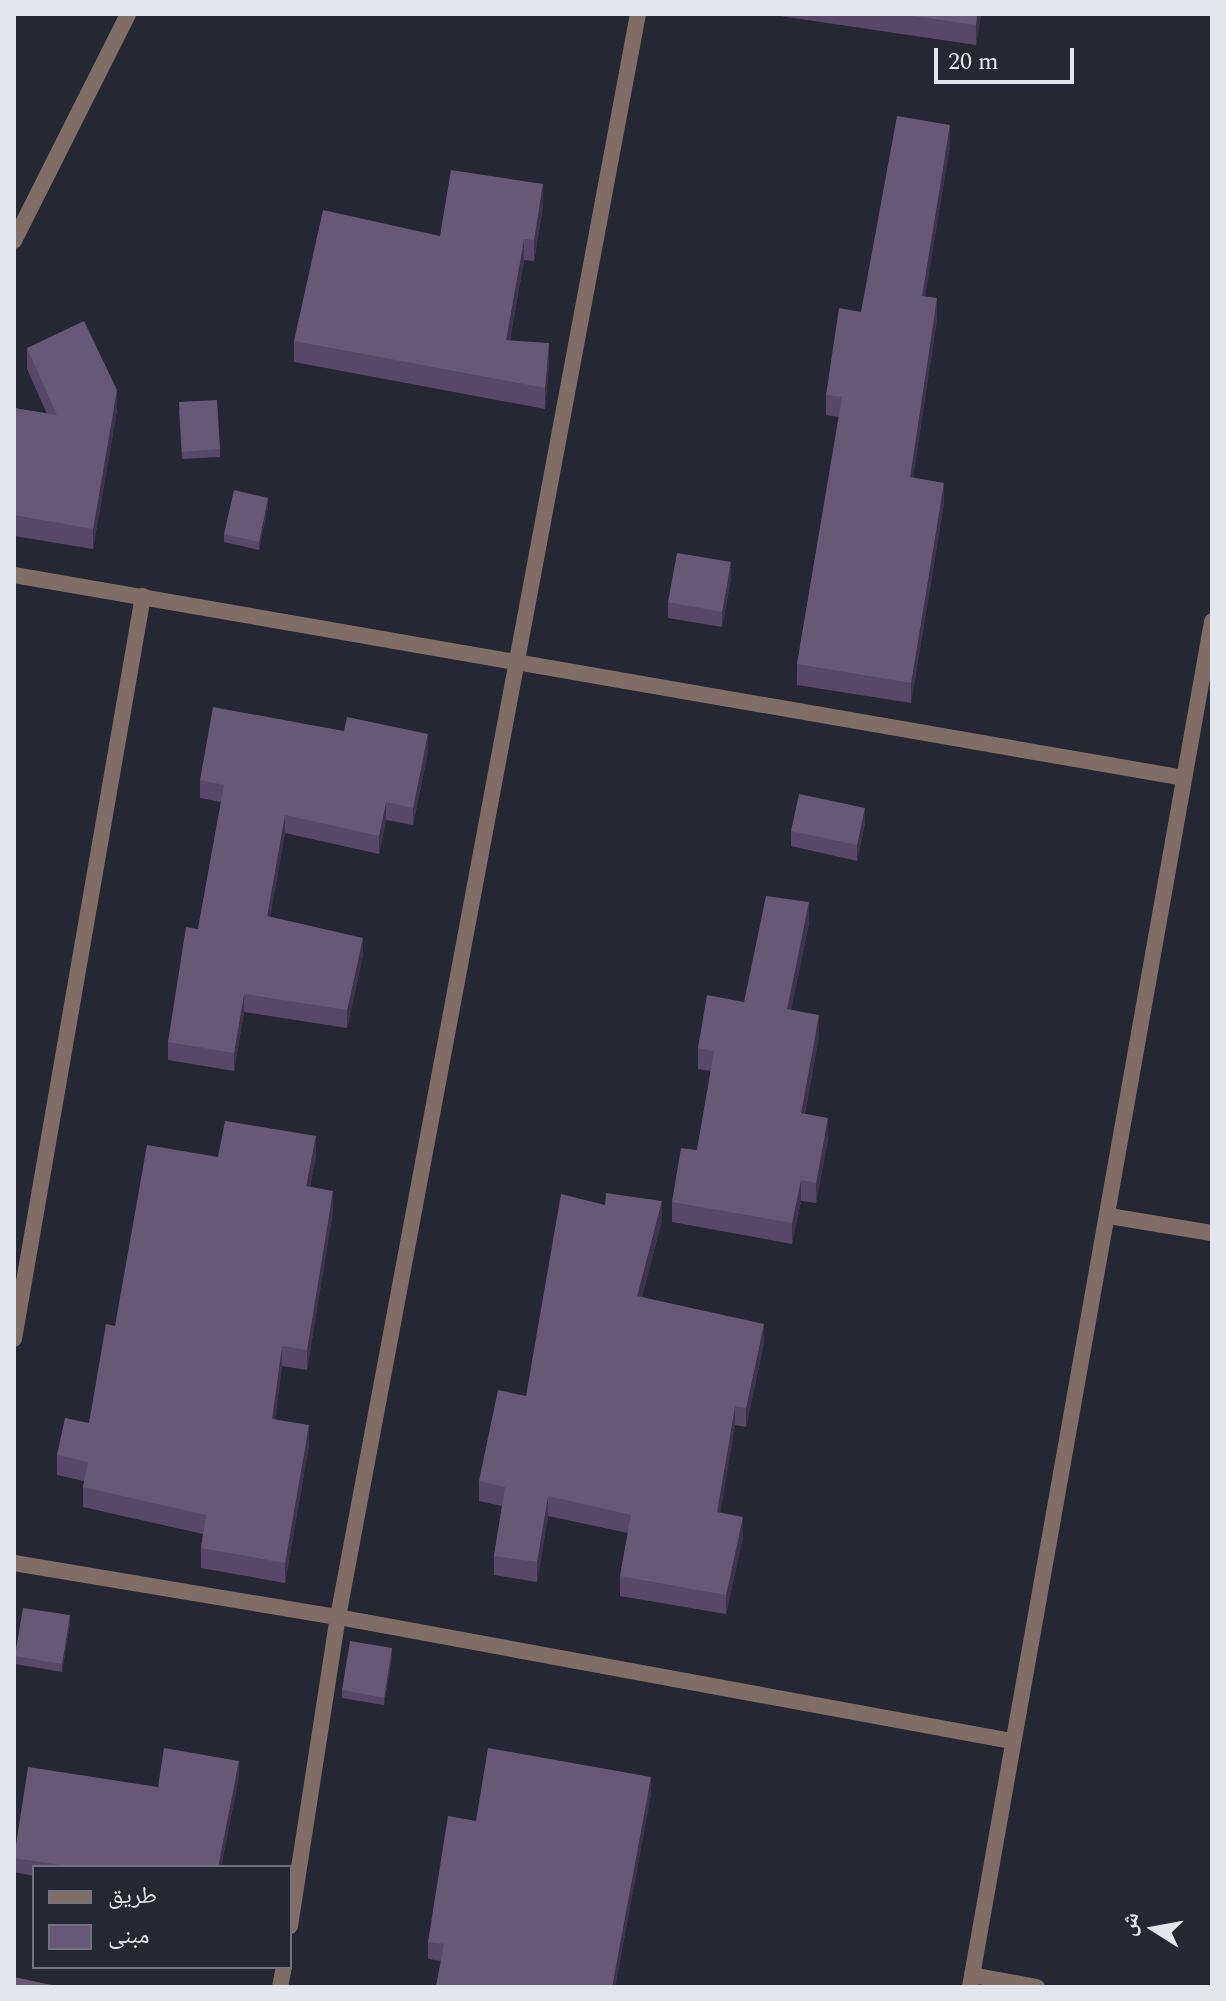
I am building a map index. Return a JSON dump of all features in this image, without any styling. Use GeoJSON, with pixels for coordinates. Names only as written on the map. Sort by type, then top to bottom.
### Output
{"type":"FeatureCollection","features":[{"type":"Feature","properties":{"kind":"street"},"geometry":{"type":"LineString","coordinates":[[14,241],[128,14]]}},
{"type":"Feature","properties":{"kind":"street"},"geometry":{"type":"LineString","coordinates":[[292,1913],[338,1617],[638,14]]}},
{"type":"Feature","properties":{"kind":"street"},"geometry":{"type":"LineString","coordinates":[[14,575],[516,665],[1184,778]]}},
{"type":"Feature","properties":{"kind":"street"},"geometry":{"type":"LineString","coordinates":[[14,1339],[143,596]]}},
{"type":"Feature","properties":{"kind":"street"},"geometry":{"type":"LineString","coordinates":[[1037,1987],[971,1981],[1011,1741],[1109,1216],[1212,621]]}},
{"type":"Feature","properties":{"kind":"street"},"geometry":{"type":"LineString","coordinates":[[1109,1216],[1212,1233]]}},
{"type":"Feature","properties":{"kind":"street"},"geometry":{"type":"LineString","coordinates":[[14,1563],[338,1617],[1011,1741]]}},
{"type":"Feature","properties":{"kind":"building"},"geometry":{"type":"Polygon","coordinates":[[[900,14],[977,14],[976,25],[900,14]]]}},
{"type":"Feature","properties":{"kind":"building"},"geometry":{"type":"Polygon","coordinates":[[[897,116],[950,125],[922,296],[937,298],[910,477],[944,483],[911,683],[797,664],[842,397],[826,395],[839,308],[861,312],[897,116]]]}},
{"type":"Feature","properties":{"kind":"building"},"geometry":{"type":"Polygon","coordinates":[[[451,170],[543,184],[534,240],[524,239],[506,340],[549,343],[545,388],[294,341],[323,210],[440,236],[451,170]]]}},
{"type":"Feature","properties":{"kind":"building"},"geometry":{"type":"Polygon","coordinates":[[[84,321],[117,390],[93,529],[14,515],[14,408],[57,415],[27,348],[84,321]]]}},
{"type":"Feature","properties":{"kind":"building"},"geometry":{"type":"Polygon","coordinates":[[[217,400],[220,449],[182,452],[179,402],[217,400]]]}},
{"type":"Feature","properties":{"kind":"building"},"geometry":{"type":"Polygon","coordinates":[[[234,490],[268,498],[259,542],[224,534],[234,490]]]}},
{"type":"Feature","properties":{"kind":"building"},"geometry":{"type":"Polygon","coordinates":[[[677,553],[731,562],[722,612],[668,602],[677,553]]]}},
{"type":"Feature","properties":{"kind":"building"},"geometry":{"type":"Polygon","coordinates":[[[213,707],[344,731],[347,717],[428,734],[413,808],[386,802],[379,836],[285,815],[267,916],[363,938],[347,1010],[244,994],[234,1053],[168,1042],[186,927],[198,929],[224,785],[200,780],[213,707]]]}},
{"type":"Feature","properties":{"kind":"building"},"geometry":{"type":"Polygon","coordinates":[[[799,794],[865,808],[857,845],[791,831],[799,794]]]}},
{"type":"Feature","properties":{"kind":"building"},"geometry":{"type":"Polygon","coordinates":[[[766,896],[809,902],[787,1009],[819,1015],[801,1113],[828,1118],[816,1183],[801,1180],[792,1223],[672,1202],[681,1148],[697,1150],[714,1051],[698,1048],[707,995],[744,1002],[766,896]]]}},
{"type":"Feature","properties":{"kind":"building"},"geometry":{"type":"Polygon","coordinates":[[[225,1121],[316,1136],[306,1186],[333,1191],[307,1350],[282,1346],[272,1419],[309,1425],[285,1563],[201,1548],[206,1515],[83,1487],[88,1462],[57,1455],[65,1418],[89,1423],[106,1324],[115,1326],[147,1145],[218,1157],[225,1121]]]}},
{"type":"Feature","properties":{"kind":"building"},"geometry":{"type":"Polygon","coordinates":[[[606,1193],[662,1201],[637,1296],[764,1324],[746,1408],[735,1406],[717,1512],[743,1517],[726,1595],[620,1576],[631,1515],[548,1496],[537,1562],[494,1556],[505,1487],[479,1481],[498,1390],[526,1396],[561,1194],[605,1205],[606,1193]]]}},
{"type":"Feature","properties":{"kind":"building"},"geometry":{"type":"Polygon","coordinates":[[[23,1608],[70,1615],[62,1664],[15,1656],[23,1608]]]}},
{"type":"Feature","properties":{"kind":"building"},"geometry":{"type":"Polygon","coordinates":[[[350,1641],[392,1648],[384,1698],[342,1690],[350,1641]]]}},
{"type":"Feature","properties":{"kind":"building"},"geometry":{"type":"Polygon","coordinates":[[[164,1748],[239,1761],[218,1865],[60,1865],[14,1858],[28,1767],[158,1787],[164,1748]]]}},
{"type":"Feature","properties":{"kind":"building"},"geometry":{"type":"Polygon","coordinates":[[[488,1748],[651,1777],[612,1987],[436,1987],[444,1944],[428,1942],[448,1816],[476,1821],[488,1748]]]}},
{"type":"Feature","properties":{"kind":"building"},"geometry":{"type":"Polygon","coordinates":[[[14,1977],[61,1987],[14,1987],[14,1977]]]}}]}
